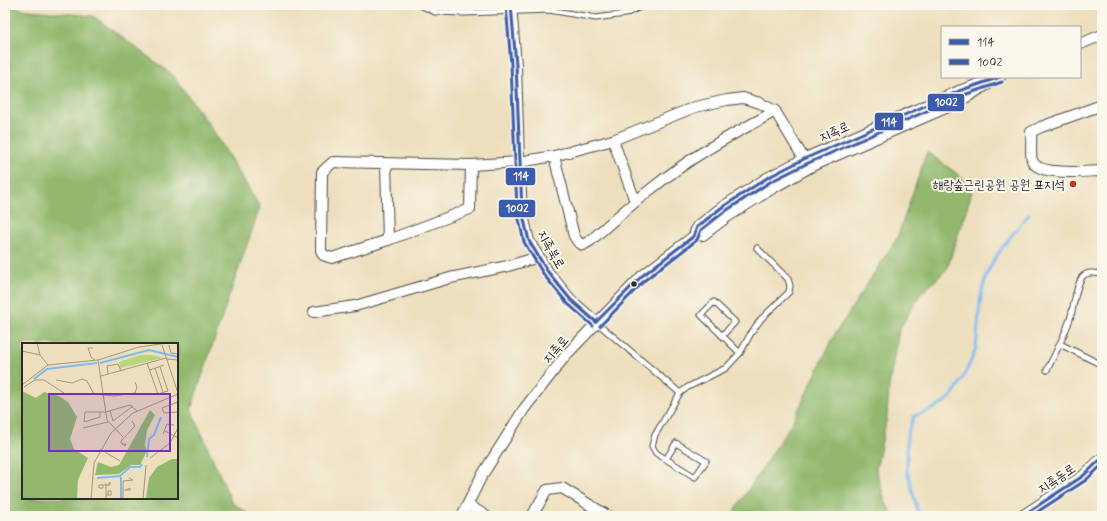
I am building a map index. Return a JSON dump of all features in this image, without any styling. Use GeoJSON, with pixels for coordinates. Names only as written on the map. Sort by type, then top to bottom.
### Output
{"type":"FeatureCollection","features":[{"type":"Feature","properties":{"kind":"street","name":"지족북로"},"geometry":{"type":"LineString","coordinates":[[512,8],[522,211],[530,242],[548,272],[571,300],[596,322]]}},
{"type":"Feature","properties":{"kind":"street"},"geometry":{"type":"LineString","coordinates":[[1081,44],[1102,35]]}},
{"type":"Feature","properties":{"kind":"street","name":"지족로"},"geometry":{"type":"LineString","coordinates":[[694,236],[697,227],[721,208],[767,178],[804,159],[959,91],[997,78]]}},
{"type":"Feature","properties":{"kind":"street","name":"지족로"},"geometry":{"type":"LineString","coordinates":[[462,516],[481,477],[524,409],[566,355],[596,322],[642,276],[694,236],[704,235],[727,217],[773,188],[814,165],[955,104],[998,78]]}},
{"type":"Feature","properties":{"kind":"street"},"geometry":{"type":"LineString","coordinates":[[471,165],[470,209],[388,240],[332,258],[324,255],[321,250],[322,172],[333,162],[471,165],[519,162],[554,156],[612,140],[695,107],[743,98],[760,103],[775,111],[804,159]]}},
{"type":"Feature","properties":{"kind":"street"},"geometry":{"type":"LineString","coordinates":[[1102,105],[1031,132],[1032,161],[1038,168],[1048,171],[1102,171]]}},
{"type":"Feature","properties":{"kind":"street"},"geometry":{"type":"LineString","coordinates":[[554,156],[574,236],[578,242],[583,245],[590,241],[636,201],[708,149],[775,111]]}},
{"type":"Feature","properties":{"kind":"street"},"geometry":{"type":"LineString","coordinates":[[612,140],[636,201]]}},
{"type":"Feature","properties":{"kind":"street"},"geometry":{"type":"LineString","coordinates":[[386,164],[388,240]]}},
{"type":"Feature","properties":{"kind":"street"},"geometry":{"type":"LineString","coordinates":[[314,312],[356,306],[450,278],[539,258]]}},
{"type":"Feature","properties":{"kind":"street","name":"지족동로"},"geometry":{"type":"LineString","coordinates":[[1022,516],[1083,476],[1102,458]]}},
{"type":"Feature","properties":{"kind":"street"},"geometry":{"type":"LineString","coordinates":[[532,516],[547,490],[562,488],[608,516]]}},
{"type":"Feature","properties":{"kind":"street"},"geometry":{"type":"LineString","coordinates":[[468,505],[486,516]]}},
{"type":"Feature","properties":{"kind":"lane"},"geometry":{"type":"LineString","coordinates":[[420,5],[435,12],[464,12],[512,8],[549,10],[596,18],[625,14],[644,5]]}},
{"type":"Feature","properties":{"kind":"lane"},"geometry":{"type":"LineString","coordinates":[[666,459],[676,443],[706,461],[695,477],[656,453],[652,446],[655,435],[680,393],[688,387],[726,368],[740,353],[760,319],[789,292],[790,286],[788,279],[757,248]]}},
{"type":"Feature","properties":{"kind":"lane"},"geometry":{"type":"LineString","coordinates":[[1047,370],[1070,319],[1082,276],[1090,272],[1102,274]]}},
{"type":"Feature","properties":{"kind":"lane"},"geometry":{"type":"LineString","coordinates":[[722,336],[735,322],[714,302],[701,316],[722,336],[740,353]]}},
{"type":"Feature","properties":{"kind":"lane"},"geometry":{"type":"LineString","coordinates":[[596,322],[680,393]]}},
{"type":"Feature","properties":{"kind":"lane"},"geometry":{"type":"LineString","coordinates":[[1060,344],[1102,365]]}},
{"type":"Feature","properties":{"kind":"green space"},"geometry":{"type":"Polygon","coordinates":[[[5,5],[11,5],[20,9],[93,16],[173,75],[214,132],[260,207],[191,409],[232,503],[252,516],[5,516],[5,5]]]}},
{"type":"Feature","properties":{"kind":"green space"},"geometry":{"type":"Polygon","coordinates":[[[927,152],[959,175],[972,192],[947,269],[919,296],[899,330],[889,386],[887,417],[876,470],[885,501],[893,516],[731,516],[792,423],[835,334],[897,238],[927,152]]]}},
{"type":"Feature","properties":{"kind":"waterway"},"geometry":{"type":"LineString","coordinates":[[919,516],[907,470],[907,436],[914,416],[942,404],[959,386],[975,350],[980,301],[987,274],[1000,250],[1029,214]]}},
{"type":"Feature","properties":{"kind":"transit line","name":"1002"},"geometry":{"type":"LineString","coordinates":[[506,5],[511,65],[517,211],[524,242],[544,275],[567,303],[593,326]]}},
{"type":"Feature","properties":{"kind":"transit line","name":"114"},"geometry":{"type":"LineString","coordinates":[[511,5],[516,65],[522,211],[529,241],[548,272],[571,300],[596,322]]}},
{"type":"Feature","properties":{"kind":"transit line","name":"114"},"geometry":{"type":"LineString","coordinates":[[596,322],[642,276],[694,236],[697,227],[721,208],[767,178],[804,159],[959,91],[997,78]]}},
{"type":"Feature","properties":{"kind":"transit line","name":"1002"},"geometry":{"type":"LineString","coordinates":[[600,326],[645,280],[697,240],[701,230],[724,212],[770,182],[806,164],[961,96],[1002,82]]}},
{"type":"Feature","properties":{"kind":"transit line","name":"114"},"geometry":{"type":"LineString","coordinates":[[1022,516],[1083,476],[1102,458]]}},
{"type":"Feature","properties":{"kind":"transit line","name":"1002"},"geometry":{"type":"LineString","coordinates":[[1031,516],[1086,480],[1102,465]]}},
{"type":"Feature","properties":{"kind":"place","name":"해랑숲근린공원 공원 표지석"},"geometry":{"type":"Point","coordinates":[1073,184]}}]}
